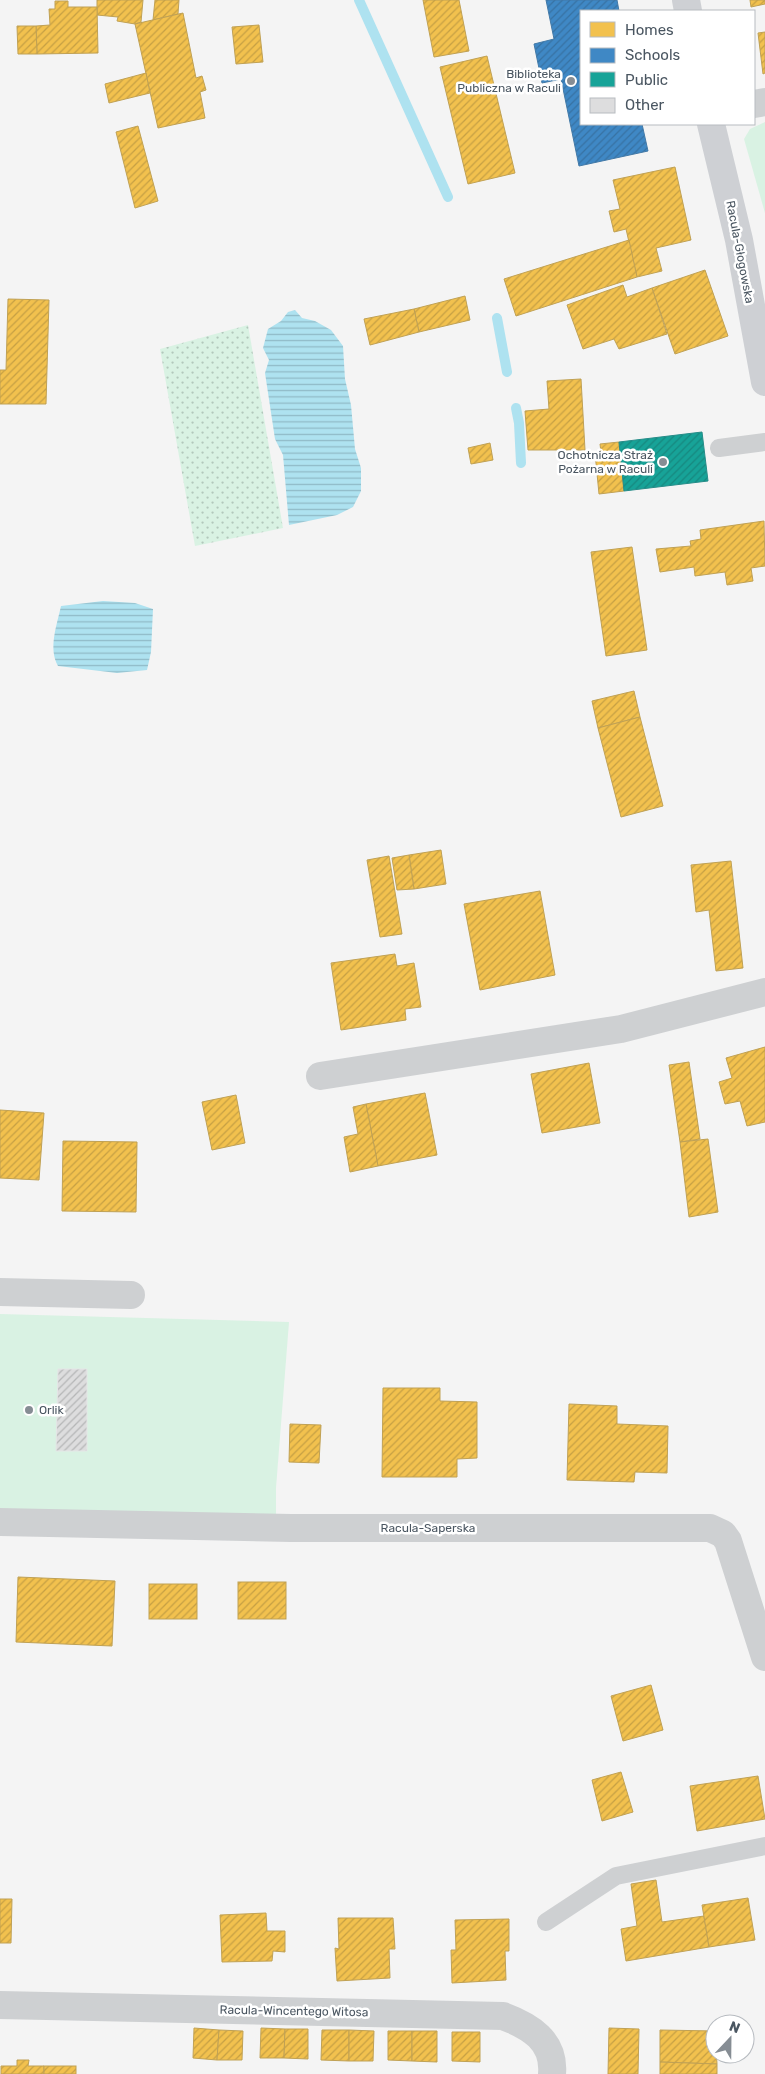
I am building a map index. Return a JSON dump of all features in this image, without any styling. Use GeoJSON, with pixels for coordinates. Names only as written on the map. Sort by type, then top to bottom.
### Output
{"type":"FeatureCollection","features":[{"type":"Feature","properties":{"kind":"street","name":"Racula-Głogowska"},"geometry":{"type":"LineString","coordinates":[[711,125],[739,240],[765,382]]}},
{"type":"Feature","properties":{"kind":"street"},"geometry":{"type":"LineString","coordinates":[[320,1076],[622,1029],[765,992]]}},
{"type":"Feature","properties":{"kind":"street"},"geometry":{"type":"LineString","coordinates":[[0,1292],[131,1295]]}},
{"type":"Feature","properties":{"kind":"street","name":"Racula-Saperska"},"geometry":{"type":"LineString","coordinates":[[0,1522],[291,1528],[710,1528],[723,1534],[728,1541],[765,1657]]}},
{"type":"Feature","properties":{"kind":"street","name":"Racula-Wincentego Witosa"},"geometry":{"type":"LineString","coordinates":[[0,2005],[503,2016],[527,2025],[544,2040],[553,2064],[552,2074]]}},
{"type":"Feature","properties":{"kind":"lane"},"geometry":{"type":"LineString","coordinates":[[719,448],[765,442]]}},
{"type":"Feature","properties":{"kind":"lane"},"geometry":{"type":"LineString","coordinates":[[546,1922],[616,1876],[765,1846]]}},
{"type":"Feature","properties":{"kind":"green space"},"geometry":{"type":"Polygon","coordinates":[[[765,122],[765,213],[744,139],[750,129],[765,122]]]}},
{"type":"Feature","properties":{"kind":"green space"},"geometry":{"type":"Polygon","coordinates":[[[248,325],[283,528],[195,546],[160,349],[248,325]]]}},
{"type":"Feature","properties":{"kind":"green space"},"geometry":{"type":"Polygon","coordinates":[[[0,1314],[289,1322],[276,1488],[276,1518],[0,1512],[0,1314]]]}},
{"type":"Feature","properties":{"kind":"water"},"geometry":{"type":"Polygon","coordinates":[[[295,310],[302,318],[315,321],[331,330],[343,346],[345,379],[351,405],[355,449],[361,468],[361,491],[353,507],[337,515],[289,525],[283,455],[275,439],[265,373],[269,360],[263,348],[268,329],[281,321],[288,312],[295,310]]]}},
{"type":"Feature","properties":{"kind":"water"},"geometry":{"type":"Polygon","coordinates":[[[103,601],[135,603],[153,609],[151,652],[147,670],[117,673],[58,666],[55,659],[54,644],[61,606],[103,601]]]}},
{"type":"Feature","properties":{"kind":"building: Homes"},"geometry":{"type":"Polygon","coordinates":[[[97,0],[143,0],[141,22],[135,24],[117,21],[118,17],[97,15],[97,0]]]}},
{"type":"Feature","properties":{"kind":"building: Homes"},"geometry":{"type":"Polygon","coordinates":[[[155,0],[179,0],[178,14],[153,20],[155,0]]]}},
{"type":"Feature","properties":{"kind":"building: Homes"},"geometry":{"type":"Polygon","coordinates":[[[423,0],[459,0],[469,51],[434,57],[423,0]]]}},
{"type":"Feature","properties":{"kind":"building: Homes"},"geometry":{"type":"Polygon","coordinates":[[[750,0],[765,0],[765,4],[751,7],[750,0]]]}},
{"type":"Feature","properties":{"kind":"building: Homes"},"geometry":{"type":"Polygon","coordinates":[[[55,1],[68,1],[68,7],[97,7],[98,53],[37,54],[36,26],[50,25],[49,9],[55,9],[55,1]]]}},
{"type":"Feature","properties":{"kind":"building: Homes"},"geometry":{"type":"Polygon","coordinates":[[[183,13],[196,78],[202,76],[206,90],[200,92],[205,118],[158,128],[135,24],[183,13]]]}},
{"type":"Feature","properties":{"kind":"building: Homes"},"geometry":{"type":"Polygon","coordinates":[[[259,25],[263,62],[236,64],[232,27],[259,25]]]}},
{"type":"Feature","properties":{"kind":"building: Homes"},"geometry":{"type":"Polygon","coordinates":[[[17,26],[36,26],[37,54],[18,54],[17,26]]]}},
{"type":"Feature","properties":{"kind":"building: Homes"},"geometry":{"type":"Polygon","coordinates":[[[765,32],[765,73],[763,74],[758,33],[765,32]]]}},
{"type":"Feature","properties":{"kind":"building: Homes"},"geometry":{"type":"Polygon","coordinates":[[[487,56],[515,173],[468,184],[440,67],[487,56]]]}},
{"type":"Feature","properties":{"kind":"building: Homes"},"geometry":{"type":"Polygon","coordinates":[[[146,73],[150,93],[109,103],[105,84],[146,73]]]}},
{"type":"Feature","properties":{"kind":"building: Homes"},"geometry":{"type":"Polygon","coordinates":[[[138,126],[158,201],[135,208],[116,132],[138,126]]]}},
{"type":"Feature","properties":{"kind":"building: Homes"},"geometry":{"type":"Polygon","coordinates":[[[675,167],[691,240],[656,248],[662,271],[637,277],[626,229],[614,232],[609,211],[620,209],[613,180],[675,167]]]}},
{"type":"Feature","properties":{"kind":"building: Homes"},"geometry":{"type":"Polygon","coordinates":[[[629,240],[637,277],[516,316],[504,279],[629,240]]]}},
{"type":"Feature","properties":{"kind":"building: Homes"},"geometry":{"type":"Polygon","coordinates":[[[705,270],[728,336],[675,354],[652,288],[705,270]]]}},
{"type":"Feature","properties":{"kind":"building: Homes"},"geometry":{"type":"Polygon","coordinates":[[[623,285],[627,297],[652,288],[667,334],[619,349],[614,339],[583,349],[567,305],[623,285]]]}},
{"type":"Feature","properties":{"kind":"building: Homes"},"geometry":{"type":"Polygon","coordinates":[[[465,296],[470,320],[419,332],[414,309],[465,296]]]}},
{"type":"Feature","properties":{"kind":"building: Homes"},"geometry":{"type":"Polygon","coordinates":[[[8,299],[49,300],[46,404],[0,404],[0,370],[6,370],[8,299]]]}},
{"type":"Feature","properties":{"kind":"building: Homes"},"geometry":{"type":"Polygon","coordinates":[[[414,309],[419,332],[370,345],[364,319],[414,309]]]}},
{"type":"Feature","properties":{"kind":"building: Homes"},"geometry":{"type":"Polygon","coordinates":[[[581,379],[585,450],[528,450],[525,411],[549,409],[547,381],[581,379]]]}},
{"type":"Feature","properties":{"kind":"building: Homes"},"geometry":{"type":"Polygon","coordinates":[[[619,442],[624,491],[599,494],[595,453],[601,452],[600,444],[619,442]]]}},
{"type":"Feature","properties":{"kind":"building: Homes"},"geometry":{"type":"Polygon","coordinates":[[[490,443],[493,460],[471,464],[468,448],[490,443]]]}},
{"type":"Feature","properties":{"kind":"building: Homes"},"geometry":{"type":"Polygon","coordinates":[[[764,521],[765,566],[751,568],[753,581],[727,585],[725,572],[695,576],[694,567],[660,572],[656,549],[691,546],[690,541],[701,539],[700,530],[764,521]]]}},
{"type":"Feature","properties":{"kind":"building: Homes"},"geometry":{"type":"Polygon","coordinates":[[[632,547],[647,650],[606,656],[591,552],[632,547]]]}},
{"type":"Feature","properties":{"kind":"building: Homes"},"geometry":{"type":"Polygon","coordinates":[[[634,691],[640,717],[598,728],[592,701],[634,691]]]}},
{"type":"Feature","properties":{"kind":"building: Homes"},"geometry":{"type":"Polygon","coordinates":[[[640,717],[663,806],[621,817],[598,728],[640,717]]]}},
{"type":"Feature","properties":{"kind":"building: Homes"},"geometry":{"type":"Polygon","coordinates":[[[441,850],[446,884],[414,889],[409,855],[441,850]]]}},
{"type":"Feature","properties":{"kind":"building: Homes"},"geometry":{"type":"Polygon","coordinates":[[[409,855],[414,889],[397,890],[392,858],[409,855]]]}},
{"type":"Feature","properties":{"kind":"building: Homes"},"geometry":{"type":"Polygon","coordinates":[[[389,856],[402,934],[380,937],[367,860],[389,856]]]}},
{"type":"Feature","properties":{"kind":"building: Homes"},"geometry":{"type":"Polygon","coordinates":[[[731,861],[743,968],[716,971],[709,910],[696,912],[691,865],[731,861]]]}},
{"type":"Feature","properties":{"kind":"building: Homes"},"geometry":{"type":"Polygon","coordinates":[[[540,891],[555,975],[480,990],[464,904],[540,891]]]}},
{"type":"Feature","properties":{"kind":"building: Homes"},"geometry":{"type":"Polygon","coordinates":[[[395,954],[397,966],[414,963],[421,1007],[405,1009],[406,1020],[341,1030],[331,963],[395,954]]]}},
{"type":"Feature","properties":{"kind":"building: Homes"},"geometry":{"type":"Polygon","coordinates":[[[765,1047],[765,1122],[747,1126],[740,1101],[725,1104],[719,1082],[732,1078],[726,1058],[765,1047]]]}},
{"type":"Feature","properties":{"kind":"building: Homes"},"geometry":{"type":"Polygon","coordinates":[[[689,1062],[700,1139],[680,1142],[669,1065],[689,1062]]]}},
{"type":"Feature","properties":{"kind":"building: Homes"},"geometry":{"type":"Polygon","coordinates":[[[589,1063],[600,1123],[542,1133],[531,1074],[589,1063]]]}},
{"type":"Feature","properties":{"kind":"building: Homes"},"geometry":{"type":"Polygon","coordinates":[[[425,1093],[437,1155],[378,1166],[366,1104],[425,1093]]]}},
{"type":"Feature","properties":{"kind":"building: Homes"},"geometry":{"type":"Polygon","coordinates":[[[236,1095],[245,1143],[212,1150],[202,1102],[236,1095]]]}},
{"type":"Feature","properties":{"kind":"building: Homes"},"geometry":{"type":"Polygon","coordinates":[[[366,1104],[378,1166],[350,1172],[344,1137],[358,1134],[353,1107],[366,1104]]]}},
{"type":"Feature","properties":{"kind":"building: Homes"},"geometry":{"type":"Polygon","coordinates":[[[0,1110],[44,1113],[39,1180],[0,1178],[0,1110]]]}},
{"type":"Feature","properties":{"kind":"building: Homes"},"geometry":{"type":"Polygon","coordinates":[[[708,1139],[718,1212],[689,1217],[680,1142],[708,1139]]]}},
{"type":"Feature","properties":{"kind":"building: Homes"},"geometry":{"type":"Polygon","coordinates":[[[63,1141],[137,1142],[136,1212],[62,1211],[63,1141]]]}},
{"type":"Feature","properties":{"kind":"building: Homes"},"geometry":{"type":"Polygon","coordinates":[[[383,1388],[440,1388],[440,1401],[477,1402],[477,1458],[457,1459],[457,1477],[382,1477],[383,1388]]]}},
{"type":"Feature","properties":{"kind":"building: Homes"},"geometry":{"type":"Polygon","coordinates":[[[569,1404],[617,1406],[617,1424],[668,1426],[667,1473],[635,1472],[634,1482],[567,1480],[569,1404]]]}},
{"type":"Feature","properties":{"kind":"building: Homes"},"geometry":{"type":"Polygon","coordinates":[[[290,1424],[321,1425],[319,1463],[289,1462],[290,1424]]]}},
{"type":"Feature","properties":{"kind":"building: Homes"},"geometry":{"type":"Polygon","coordinates":[[[18,1577],[115,1581],[112,1646],[16,1642],[18,1577]]]}},
{"type":"Feature","properties":{"kind":"building: Homes"},"geometry":{"type":"Polygon","coordinates":[[[238,1582],[286,1582],[286,1619],[238,1619],[238,1582]]]}},
{"type":"Feature","properties":{"kind":"building: Homes"},"geometry":{"type":"Polygon","coordinates":[[[149,1584],[197,1584],[197,1619],[149,1619],[149,1584]]]}},
{"type":"Feature","properties":{"kind":"building: Homes"},"geometry":{"type":"Polygon","coordinates":[[[651,1685],[663,1730],[623,1741],[611,1696],[651,1685]]]}},
{"type":"Feature","properties":{"kind":"building: Homes"},"geometry":{"type":"Polygon","coordinates":[[[621,1772],[633,1812],[602,1821],[592,1780],[621,1772]]]}},
{"type":"Feature","properties":{"kind":"building: Homes"},"geometry":{"type":"Polygon","coordinates":[[[758,1776],[765,1819],[697,1831],[690,1786],[758,1776]]]}},
{"type":"Feature","properties":{"kind":"building: Homes"},"geometry":{"type":"Polygon","coordinates":[[[656,1880],[662,1922],[704,1916],[709,1947],[626,1961],[621,1929],[637,1926],[631,1884],[656,1880]]]}},
{"type":"Feature","properties":{"kind":"building: Homes"},"geometry":{"type":"Polygon","coordinates":[[[748,1898],[755,1940],[709,1947],[702,1905],[748,1898]]]}},
{"type":"Feature","properties":{"kind":"building: Homes"},"geometry":{"type":"Polygon","coordinates":[[[0,1899],[12,1899],[11,1943],[0,1943],[0,1899]]]}},
{"type":"Feature","properties":{"kind":"building: Homes"},"geometry":{"type":"Polygon","coordinates":[[[266,1913],[267,1931],[285,1931],[285,1952],[273,1951],[272,1961],[222,1962],[220,1915],[266,1913]]]}},
{"type":"Feature","properties":{"kind":"building: Homes"},"geometry":{"type":"Polygon","coordinates":[[[338,1918],[393,1918],[395,1949],[389,1949],[390,1978],[337,1981],[335,1948],[339,1949],[338,1918]]]}},
{"type":"Feature","properties":{"kind":"building: Homes"},"geometry":{"type":"Polygon","coordinates":[[[509,1919],[509,1951],[505,1951],[506,1980],[452,1983],[451,1950],[456,1950],[455,1920],[509,1919]]]}},
{"type":"Feature","properties":{"kind":"building: Homes"},"geometry":{"type":"Polygon","coordinates":[[[194,2028],[219,2030],[217,2060],[193,2058],[194,2028]]]}},
{"type":"Feature","properties":{"kind":"building: Homes"},"geometry":{"type":"Polygon","coordinates":[[[261,2028],[285,2029],[284,2058],[260,2058],[261,2028]]]}},
{"type":"Feature","properties":{"kind":"building: Homes"},"geometry":{"type":"Polygon","coordinates":[[[609,2028],[639,2029],[638,2074],[608,2074],[609,2028]]]}},
{"type":"Feature","properties":{"kind":"building: Homes"},"geometry":{"type":"Polygon","coordinates":[[[285,2029],[308,2029],[308,2059],[284,2058],[285,2029]]]}},
{"type":"Feature","properties":{"kind":"building: Homes"},"geometry":{"type":"Polygon","coordinates":[[[219,2030],[243,2031],[242,2060],[217,2060],[219,2030]]]}},
{"type":"Feature","properties":{"kind":"building: Homes"},"geometry":{"type":"Polygon","coordinates":[[[322,2030],[349,2030],[349,2061],[321,2060],[322,2030]]]}},
{"type":"Feature","properties":{"kind":"building: Homes"},"geometry":{"type":"Polygon","coordinates":[[[349,2030],[374,2031],[373,2061],[349,2061],[349,2030]]]}},
{"type":"Feature","properties":{"kind":"building: Homes"},"geometry":{"type":"Polygon","coordinates":[[[660,2030],[705,2031],[705,2064],[660,2062],[660,2030]]]}},
{"type":"Feature","properties":{"kind":"building: Homes"},"geometry":{"type":"Polygon","coordinates":[[[388,2031],[412,2031],[412,2061],[388,2060],[388,2031]]]}},
{"type":"Feature","properties":{"kind":"building: Homes"},"geometry":{"type":"Polygon","coordinates":[[[412,2031],[437,2031],[437,2062],[412,2061],[412,2031]]]}},
{"type":"Feature","properties":{"kind":"building: Homes"},"geometry":{"type":"Polygon","coordinates":[[[452,2032],[480,2032],[480,2062],[452,2061],[452,2032]]]}},
{"type":"Feature","properties":{"kind":"building: Homes"},"geometry":{"type":"Polygon","coordinates":[[[17,2060],[29,2060],[28,2066],[44,2066],[44,2074],[1,2074],[1,2066],[17,2066],[17,2060]]]}},
{"type":"Feature","properties":{"kind":"building: Homes"},"geometry":{"type":"Polygon","coordinates":[[[660,2062],[717,2064],[717,2074],[660,2074],[660,2062]]]}},
{"type":"Feature","properties":{"kind":"building: Homes"},"geometry":{"type":"Polygon","coordinates":[[[44,2066],[76,2066],[76,2074],[44,2074],[44,2066]]]}},
{"type":"Feature","properties":{"kind":"building: Schools","name":"Biblioteka Publiczna w Raculi"},"geometry":{"type":"Polygon","coordinates":[[[546,0],[617,0],[619,10],[580,10],[580,125],[642,125],[648,151],[579,166],[561,79],[542,83],[534,44],[554,39],[546,0]]]}},
{"type":"Feature","properties":{"kind":"building: Public","name":"Ochotnicza Straż Pożarna w Raculi"},"geometry":{"type":"Polygon","coordinates":[[[702,432],[708,481],[624,491],[619,442],[702,432]]]}},
{"type":"Feature","properties":{"kind":"building: Other"},"geometry":{"type":"Polygon","coordinates":[[[58,1369],[87,1369],[87,1451],[56,1451],[58,1369]]]}},
{"type":"Feature","properties":{"kind":"waterway"},"geometry":{"type":"LineString","coordinates":[[359,0],[448,197]]}},
{"type":"Feature","properties":{"kind":"waterway"},"geometry":{"type":"LineString","coordinates":[[497,318],[507,372]]}},
{"type":"Feature","properties":{"kind":"waterway"},"geometry":{"type":"LineString","coordinates":[[516,408],[519,423],[521,463]]}},
{"type":"Feature","properties":{"kind":"place","name":"Biblioteka Publiczna w Raculi"},"geometry":{"type":"Point","coordinates":[571,81]}},
{"type":"Feature","properties":{"kind":"place","name":"Ochotnicza Straż Pożarna w Raculi"},"geometry":{"type":"Point","coordinates":[663,462]}},
{"type":"Feature","properties":{"kind":"place","name":"Orlik"},"geometry":{"type":"Point","coordinates":[29,1410]}}]}
